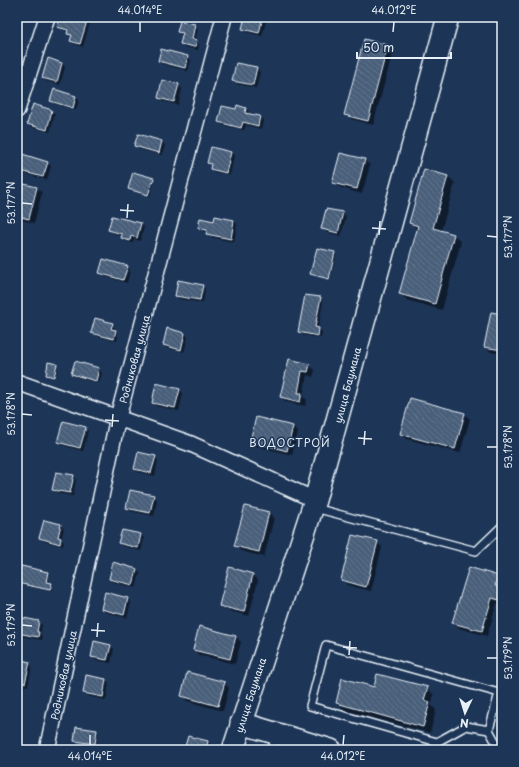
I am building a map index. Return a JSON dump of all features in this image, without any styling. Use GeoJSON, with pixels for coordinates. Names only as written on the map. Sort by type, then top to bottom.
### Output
{"type":"FeatureCollection","features":[{"type":"Feature","properties":{"kind":"street"},"geometry":{"type":"LineString","coordinates":[[17,110],[47,17]]}},
{"type":"Feature","properties":{"kind":"street","name":"Родниковая улица"},"geometry":{"type":"LineString","coordinates":[[47,750],[118,417],[224,17]]}},
{"type":"Feature","properties":{"kind":"street","name":"улица Баумана"},"geometry":{"type":"LineString","coordinates":[[233,750],[314,504],[448,17]]}},
{"type":"Feature","properties":{"kind":"street"},"geometry":{"type":"LineString","coordinates":[[17,382],[191,444],[314,504]]}},
{"type":"Feature","properties":{"kind":"street"},"geometry":{"type":"LineString","coordinates":[[241,723],[274,742],[331,750]]}},
{"type":"Feature","properties":{"kind":"lane"},"geometry":{"type":"LineString","coordinates":[[314,504],[476,551],[502,526]]}},
{"type":"Feature","properties":{"kind":"lane"},"geometry":{"type":"LineString","coordinates":[[489,730],[466,726],[437,742],[310,706],[326,645],[499,693],[489,730],[500,750]]}},
{"type":"Feature","properties":{"kind":"building"},"geometry":{"type":"Polygon","coordinates":[[[60,17],[88,18],[80,44],[70,41],[72,35],[67,34],[68,30],[57,27],[60,17]]]}},
{"type":"Feature","properties":{"kind":"building"},"geometry":{"type":"Polygon","coordinates":[[[245,17],[263,17],[259,33],[242,29],[245,17]]]}},
{"type":"Feature","properties":{"kind":"building"},"geometry":{"type":"Polygon","coordinates":[[[180,21],[195,24],[192,39],[197,40],[195,47],[180,44],[183,33],[177,32],[180,21]]]}},
{"type":"Feature","properties":{"kind":"building"},"geometry":{"type":"Polygon","coordinates":[[[364,39],[388,45],[368,121],[344,115],[364,39]]]}},
{"type":"Feature","properties":{"kind":"building"},"geometry":{"type":"Polygon","coordinates":[[[161,49],[188,56],[185,68],[158,61],[161,49]]]}},
{"type":"Feature","properties":{"kind":"building"},"geometry":{"type":"Polygon","coordinates":[[[48,58],[62,63],[57,82],[42,78],[48,58]]]}},
{"type":"Feature","properties":{"kind":"building"},"geometry":{"type":"Polygon","coordinates":[[[236,63],[257,67],[253,85],[232,81],[236,63]]]}},
{"type":"Feature","properties":{"kind":"building"},"geometry":{"type":"Polygon","coordinates":[[[162,80],[179,84],[174,102],[158,98],[162,80]]]}},
{"type":"Feature","properties":{"kind":"building"},"geometry":{"type":"Polygon","coordinates":[[[54,89],[76,96],[73,108],[50,101],[54,89]]]}},
{"type":"Feature","properties":{"kind":"building"},"geometry":{"type":"Polygon","coordinates":[[[33,104],[52,110],[47,130],[27,124],[33,104]]]}},
{"type":"Feature","properties":{"kind":"building"},"geometry":{"type":"Polygon","coordinates":[[[237,105],[246,108],[245,113],[260,116],[258,126],[243,122],[241,128],[218,122],[222,106],[236,109],[237,105]]]}},
{"type":"Feature","properties":{"kind":"building"},"geometry":{"type":"Polygon","coordinates":[[[138,134],[162,141],[159,153],[134,146],[138,134]]]}},
{"type":"Feature","properties":{"kind":"building"},"geometry":{"type":"Polygon","coordinates":[[[211,147],[231,152],[226,173],[210,169],[211,164],[207,163],[211,147]]]}},
{"type":"Feature","properties":{"kind":"building"},"geometry":{"type":"Polygon","coordinates":[[[19,153],[48,162],[43,177],[17,170],[19,153]]]}},
{"type":"Feature","properties":{"kind":"building"},"geometry":{"type":"Polygon","coordinates":[[[340,153],[365,159],[357,189],[332,183],[340,153]]]}},
{"type":"Feature","properties":{"kind":"building"},"geometry":{"type":"Polygon","coordinates":[[[424,169],[448,176],[433,228],[454,234],[435,304],[399,294],[418,226],[409,223],[424,169]]]}},
{"type":"Feature","properties":{"kind":"building"},"geometry":{"type":"Polygon","coordinates":[[[133,172],[154,178],[148,195],[128,189],[133,172]]]}},
{"type":"Feature","properties":{"kind":"building"},"geometry":{"type":"Polygon","coordinates":[[[24,184],[37,187],[29,219],[17,216],[17,195],[21,196],[24,184]]]}},
{"type":"Feature","properties":{"kind":"building"},"geometry":{"type":"Polygon","coordinates":[[[326,209],[343,212],[338,233],[321,229],[326,209]]]}},
{"type":"Feature","properties":{"kind":"building"},"geometry":{"type":"Polygon","coordinates":[[[112,216],[141,223],[137,238],[131,236],[130,241],[121,238],[122,234],[108,230],[112,216]]]}},
{"type":"Feature","properties":{"kind":"building"},"geometry":{"type":"Polygon","coordinates":[[[215,216],[234,220],[231,239],[206,234],[207,230],[198,228],[200,218],[214,221],[215,216]]]}},
{"type":"Feature","properties":{"kind":"building"},"geometry":{"type":"Polygon","coordinates":[[[317,248],[335,252],[329,279],[310,274],[317,248]]]}},
{"type":"Feature","properties":{"kind":"building"},"geometry":{"type":"Polygon","coordinates":[[[103,259],[128,266],[123,280],[99,273],[103,259]]]}},
{"type":"Feature","properties":{"kind":"building"},"geometry":{"type":"Polygon","coordinates":[[[178,280],[203,285],[200,300],[175,296],[178,280]]]}},
{"type":"Feature","properties":{"kind":"building"},"geometry":{"type":"Polygon","coordinates":[[[305,295],[321,297],[315,327],[319,328],[318,336],[298,332],[305,295]]]}},
{"type":"Feature","properties":{"kind":"building"},"geometry":{"type":"Polygon","coordinates":[[[491,312],[502,314],[502,350],[484,347],[491,312]]]}},
{"type":"Feature","properties":{"kind":"building"},"geometry":{"type":"Polygon","coordinates":[[[95,318],[113,323],[111,329],[116,330],[114,339],[91,333],[95,318]]]}},
{"type":"Feature","properties":{"kind":"building"},"geometry":{"type":"Polygon","coordinates":[[[167,328],[185,333],[181,350],[163,345],[167,328]]]}},
{"type":"Feature","properties":{"kind":"building"},"geometry":{"type":"Polygon","coordinates":[[[289,359],[310,364],[308,372],[302,371],[298,393],[302,393],[300,402],[280,397],[289,359]]]}},
{"type":"Feature","properties":{"kind":"building"},"geometry":{"type":"Polygon","coordinates":[[[75,361],[99,368],[96,381],[71,374],[75,361]]]}},
{"type":"Feature","properties":{"kind":"building"},"geometry":{"type":"Polygon","coordinates":[[[48,362],[57,364],[54,377],[46,375],[48,362]]]}},
{"type":"Feature","properties":{"kind":"building"},"geometry":{"type":"Polygon","coordinates":[[[156,383],[180,389],[175,408],[152,403],[156,383]]]}},
{"type":"Feature","properties":{"kind":"building"},"geometry":{"type":"Polygon","coordinates":[[[410,398],[465,413],[455,449],[400,434],[410,398]]]}},
{"type":"Feature","properties":{"kind":"building"},"geometry":{"type":"Polygon","coordinates":[[[256,417],[293,426],[287,451],[250,441],[256,417]]]}},
{"type":"Feature","properties":{"kind":"building"},"geometry":{"type":"Polygon","coordinates":[[[63,421],[86,427],[80,448],[57,442],[63,421]]]}},
{"type":"Feature","properties":{"kind":"building"},"geometry":{"type":"Polygon","coordinates":[[[138,452],[156,456],[151,473],[134,469],[138,452]]]}},
{"type":"Feature","properties":{"kind":"building"},"geometry":{"type":"Polygon","coordinates":[[[56,472],[74,475],[70,493],[52,490],[56,472]]]}},
{"type":"Feature","properties":{"kind":"building"},"geometry":{"type":"Polygon","coordinates":[[[130,490],[154,495],[150,513],[126,508],[130,490]]]}},
{"type":"Feature","properties":{"kind":"building"},"geometry":{"type":"Polygon","coordinates":[[[245,506],[269,512],[259,552],[234,546],[245,506]]]}},
{"type":"Feature","properties":{"kind":"building"},"geometry":{"type":"Polygon","coordinates":[[[44,520],[61,524],[58,537],[61,538],[60,544],[39,538],[44,520]]]}},
{"type":"Feature","properties":{"kind":"building"},"geometry":{"type":"Polygon","coordinates":[[[122,530],[141,534],[138,548],[118,543],[122,530]]]}},
{"type":"Feature","properties":{"kind":"building"},"geometry":{"type":"Polygon","coordinates":[[[352,535],[378,541],[366,587],[341,580],[352,535]]]}},
{"type":"Feature","properties":{"kind":"building"},"geometry":{"type":"Polygon","coordinates":[[[113,562],[137,569],[133,585],[109,579],[113,562]]]}},
{"type":"Feature","properties":{"kind":"building"},"geometry":{"type":"Polygon","coordinates":[[[17,565],[48,572],[46,582],[52,583],[50,590],[17,583],[17,565]]]}},
{"type":"Feature","properties":{"kind":"building"},"geometry":{"type":"Polygon","coordinates":[[[229,567],[253,574],[244,612],[219,606],[229,567]]]}},
{"type":"Feature","properties":{"kind":"building"},"geometry":{"type":"Polygon","coordinates":[[[469,567],[498,576],[495,586],[502,587],[499,600],[492,598],[482,631],[452,623],[469,567]]]}},
{"type":"Feature","properties":{"kind":"building"},"geometry":{"type":"Polygon","coordinates":[[[105,592],[128,598],[124,615],[101,609],[105,592]]]}},
{"type":"Feature","properties":{"kind":"building"},"geometry":{"type":"Polygon","coordinates":[[[18,617],[39,621],[37,632],[39,632],[38,637],[17,633],[18,617]]]}},
{"type":"Feature","properties":{"kind":"building"},"geometry":{"type":"Polygon","coordinates":[[[199,626],[236,636],[230,659],[193,650],[199,626]]]}},
{"type":"Feature","properties":{"kind":"building"},"geometry":{"type":"Polygon","coordinates":[[[94,641],[111,645],[107,660],[91,657],[94,641]]]}},
{"type":"Feature","properties":{"kind":"building"},"geometry":{"type":"Polygon","coordinates":[[[17,659],[30,662],[25,683],[17,681],[17,659]]]}},
{"type":"Feature","properties":{"kind":"building"},"geometry":{"type":"Polygon","coordinates":[[[187,672],[225,682],[218,706],[181,696],[187,672]]]}},
{"type":"Feature","properties":{"kind":"building"},"geometry":{"type":"Polygon","coordinates":[[[377,674],[428,687],[424,700],[430,702],[423,727],[336,703],[342,678],[374,687],[377,674]]]}},
{"type":"Feature","properties":{"kind":"building"},"geometry":{"type":"Polygon","coordinates":[[[86,675],[106,679],[103,697],[83,693],[86,675]]]}},
{"type":"Feature","properties":{"kind":"building"},"geometry":{"type":"Polygon","coordinates":[[[76,727],[97,730],[95,744],[74,741],[76,727]]]}},
{"type":"Feature","properties":{"kind":"building"},"geometry":{"type":"Polygon","coordinates":[[[188,736],[208,741],[206,750],[184,750],[188,736]]]}},
{"type":"Feature","properties":{"kind":"district","name":"ВОДОСТРОЙ"},"geometry":{"type":"Point","coordinates":[290,442]}}]}
